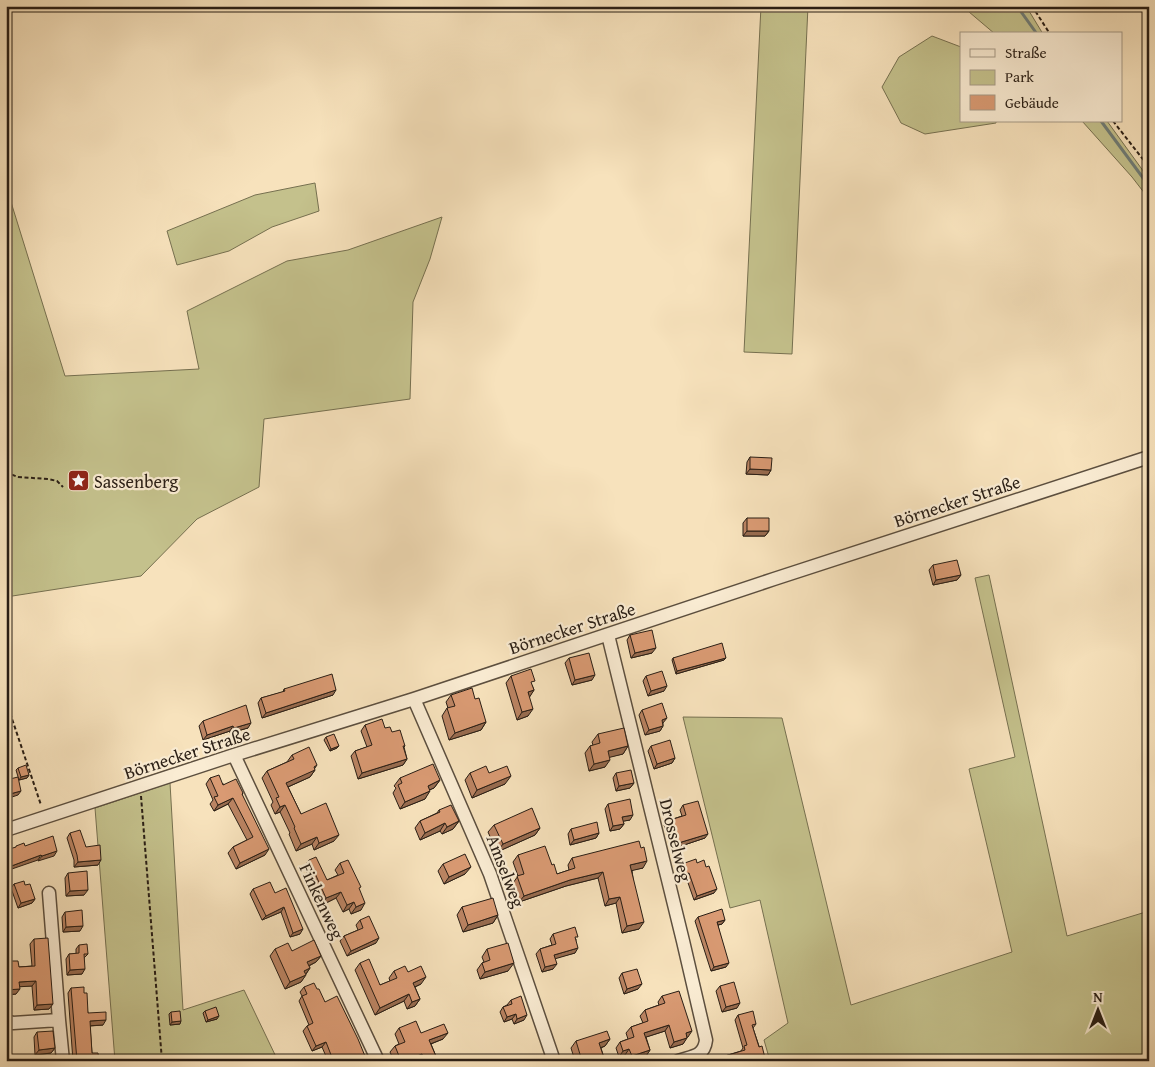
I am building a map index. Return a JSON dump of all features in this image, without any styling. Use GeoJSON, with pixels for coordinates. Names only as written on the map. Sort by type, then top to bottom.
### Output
{"type":"FeatureCollection","features":[{"type":"Feature","properties":{"kind":"street","name":"Börnecker Straße"},"geometry":{"type":"LineString","coordinates":[[6,830],[234,755],[414,699],[1149,457]]}},
{"type":"Feature","properties":{"kind":"street","name":"Drosselweg"},"geometry":{"type":"LineString","coordinates":[[608,635],[706,1040],[705,1048],[701,1053],[678,1061]]}},
{"type":"Feature","properties":{"kind":"street","name":"Amselweg"},"geometry":{"type":"LineString","coordinates":[[414,699],[490,874],[554,1061]]}},
{"type":"Feature","properties":{"kind":"street","name":"Finkenweg"},"geometry":{"type":"LineString","coordinates":[[234,755],[378,1061]]}},
{"type":"Feature","properties":{"kind":"street"},"geometry":{"type":"LineString","coordinates":[[49,893],[63,1061]]}},
{"type":"Feature","properties":{"kind":"street"},"geometry":{"type":"LineString","coordinates":[[6,1022],[59,1020]]}},
{"type":"Feature","properties":{"kind":"path"},"geometry":{"type":"LineString","coordinates":[[1032,6],[1049,32]]}},
{"type":"Feature","properties":{"kind":"path"},"geometry":{"type":"LineString","coordinates":[[1114,122],[1149,167]]}},
{"type":"Feature","properties":{"kind":"path"},"geometry":{"type":"LineString","coordinates":[[6,474],[57,481],[63,487]]}},
{"type":"Feature","properties":{"kind":"path"},"geometry":{"type":"LineString","coordinates":[[6,701],[41,806],[38,813],[40,819]]}},
{"type":"Feature","properties":{"kind":"path"},"geometry":{"type":"LineString","coordinates":[[140,786],[162,1061]]}},
{"type":"Feature","properties":{"kind":"green space"},"geometry":{"type":"Polygon","coordinates":[[[761,6],[808,6],[792,354],[744,352],[761,6]]]}},
{"type":"Feature","properties":{"kind":"green space"},"geometry":{"type":"Polygon","coordinates":[[[962,6],[1026,6],[1042,32],[993,32],[962,6]]]}},
{"type":"Feature","properties":{"kind":"green space"},"geometry":{"type":"Polygon","coordinates":[[[932,36],[960,47],[960,122],[996,123],[925,134],[901,123],[882,87],[899,57],[932,36]]]}},
{"type":"Feature","properties":{"kind":"green space"},"geometry":{"type":"Polygon","coordinates":[[[1083,122],[1108,122],[1149,179],[1149,199],[1083,122]]]}},
{"type":"Feature","properties":{"kind":"green space"},"geometry":{"type":"Polygon","coordinates":[[[315,183],[319,211],[272,227],[229,251],[177,265],[167,231],[255,195],[315,183]]]}},
{"type":"Feature","properties":{"kind":"green space"},"geometry":{"type":"Polygon","coordinates":[[[6,186],[65,376],[199,369],[187,311],[287,261],[348,250],[442,217],[430,259],[413,302],[410,399],[264,419],[259,487],[197,519],[141,576],[6,597],[6,186]]]}},
{"type":"Feature","properties":{"kind":"green space"},"geometry":{"type":"Polygon","coordinates":[[[989,575],[1067,936],[1149,911],[1149,1061],[770,1061],[764,1040],[788,1023],[760,900],[730,908],[683,717],[782,718],[851,1005],[1012,952],[969,769],[1015,757],[975,578],[989,575]]]}},
{"type":"Feature","properties":{"kind":"green space"},"geometry":{"type":"Polygon","coordinates":[[[170,783],[183,1010],[244,990],[278,1061],[115,1061],[95,808],[170,783]]]}},
{"type":"Feature","properties":{"kind":"building"},"geometry":{"type":"Polygon","coordinates":[[[750,457],[772,458],[771,470],[750,469],[750,457]]]}},
{"type":"Feature","properties":{"kind":"building"},"geometry":{"type":"Polygon","coordinates":[[[747,518],[769,518],[769,531],[747,531],[747,518]]]}},
{"type":"Feature","properties":{"kind":"building"},"geometry":{"type":"Polygon","coordinates":[[[957,560],[961,575],[936,580],[933,565],[957,560]]]}},
{"type":"Feature","properties":{"kind":"building"},"geometry":{"type":"Polygon","coordinates":[[[652,630],[656,648],[635,653],[630,635],[652,630]]]}},
{"type":"Feature","properties":{"kind":"building"},"geometry":{"type":"Polygon","coordinates":[[[722,643],[726,658],[677,671],[673,658],[722,643]]]}},
{"type":"Feature","properties":{"kind":"building"},"geometry":{"type":"Polygon","coordinates":[[[589,653],[595,675],[575,680],[569,658],[589,653]]]}},
{"type":"Feature","properties":{"kind":"building"},"geometry":{"type":"Polygon","coordinates":[[[531,669],[535,681],[531,682],[534,690],[528,692],[533,709],[522,712],[511,676],[531,669]]]}},
{"type":"Feature","properties":{"kind":"building"},"geometry":{"type":"Polygon","coordinates":[[[662,671],[667,686],[651,691],[646,676],[662,671]]]}},
{"type":"Feature","properties":{"kind":"building"},"geometry":{"type":"Polygon","coordinates":[[[332,674],[336,690],[266,713],[261,698],[332,674]]]}},
{"type":"Feature","properties":{"kind":"building"},"geometry":{"type":"Polygon","coordinates":[[[472,688],[475,699],[479,698],[486,722],[455,733],[447,708],[455,706],[451,695],[472,688]]]}},
{"type":"Feature","properties":{"kind":"building"},"geometry":{"type":"Polygon","coordinates":[[[662,703],[667,718],[662,720],[663,726],[649,730],[642,710],[662,703]]]}},
{"type":"Feature","properties":{"kind":"building"},"geometry":{"type":"Polygon","coordinates":[[[246,705],[251,723],[234,728],[233,726],[207,735],[203,721],[246,705]]]}},
{"type":"Feature","properties":{"kind":"building"},"geometry":{"type":"Polygon","coordinates":[[[382,719],[385,728],[390,727],[392,732],[400,730],[407,759],[362,773],[355,751],[372,745],[365,725],[382,719]]]}},
{"type":"Feature","properties":{"kind":"building"},"geometry":{"type":"Polygon","coordinates":[[[624,728],[628,746],[608,751],[610,760],[594,764],[590,746],[600,743],[598,734],[624,728]]]}},
{"type":"Feature","properties":{"kind":"building"},"geometry":{"type":"Polygon","coordinates":[[[334,734],[339,746],[331,749],[326,737],[334,734]]]}},
{"type":"Feature","properties":{"kind":"building"},"geometry":{"type":"Polygon","coordinates":[[[670,740],[675,758],[657,764],[651,746],[670,740]]]}},
{"type":"Feature","properties":{"kind":"building"},"geometry":{"type":"Polygon","coordinates":[[[309,747],[317,765],[314,767],[315,770],[286,783],[301,814],[326,803],[339,835],[319,843],[317,837],[301,844],[285,805],[280,807],[276,798],[279,797],[267,771],[294,759],[292,755],[309,747]]]}},
{"type":"Feature","properties":{"kind":"building"},"geometry":{"type":"Polygon","coordinates":[[[433,764],[440,780],[428,786],[430,791],[405,802],[398,785],[402,783],[400,778],[433,764]]]}},
{"type":"Feature","properties":{"kind":"building"},"geometry":{"type":"Polygon","coordinates":[[[26,765],[29,775],[21,777],[18,768],[26,765]]]}},
{"type":"Feature","properties":{"kind":"building"},"geometry":{"type":"Polygon","coordinates":[[[486,766],[489,773],[507,766],[511,776],[477,790],[470,773],[486,766]]]}},
{"type":"Feature","properties":{"kind":"building"},"geometry":{"type":"Polygon","coordinates":[[[631,770],[634,783],[619,786],[616,773],[631,770]]]}},
{"type":"Feature","properties":{"kind":"building"},"geometry":{"type":"Polygon","coordinates":[[[219,775],[223,785],[236,779],[269,849],[240,863],[233,847],[253,837],[233,798],[218,805],[214,797],[218,796],[210,778],[219,775]]]}},
{"type":"Feature","properties":{"kind":"building"},"geometry":{"type":"Polygon","coordinates":[[[18,777],[21,791],[6,795],[6,780],[18,777]]]}},
{"type":"Feature","properties":{"kind":"building"},"geometry":{"type":"Polygon","coordinates":[[[630,799],[633,815],[622,817],[624,824],[613,826],[608,804],[630,799]]]}},
{"type":"Feature","properties":{"kind":"building"},"geometry":{"type":"Polygon","coordinates":[[[698,801],[708,834],[675,844],[667,821],[686,815],[683,805],[698,801]]]}},
{"type":"Feature","properties":{"kind":"building"},"geometry":{"type":"Polygon","coordinates":[[[451,805],[459,821],[447,827],[445,823],[425,833],[420,821],[451,805]]]}},
{"type":"Feature","properties":{"kind":"building"},"geometry":{"type":"Polygon","coordinates":[[[532,808],[540,828],[503,844],[494,825],[532,808]]]}},
{"type":"Feature","properties":{"kind":"building"},"geometry":{"type":"Polygon","coordinates":[[[597,822],[599,833],[574,840],[571,829],[597,822]]]}},
{"type":"Feature","properties":{"kind":"building"},"geometry":{"type":"Polygon","coordinates":[[[80,830],[86,847],[100,845],[101,860],[78,862],[70,833],[80,830]]]}},
{"type":"Feature","properties":{"kind":"building"},"geometry":{"type":"Polygon","coordinates":[[[53,836],[57,851],[6,868],[6,850],[24,843],[25,846],[53,836]]]}},
{"type":"Feature","properties":{"kind":"building"},"geometry":{"type":"Polygon","coordinates":[[[639,841],[641,848],[644,847],[647,861],[630,865],[644,922],[627,926],[620,897],[609,899],[603,872],[570,880],[524,896],[517,876],[524,874],[518,855],[545,846],[557,874],[575,868],[572,858],[639,841]]]}},
{"type":"Feature","properties":{"kind":"building"},"geometry":{"type":"Polygon","coordinates":[[[465,854],[471,867],[449,877],[443,864],[465,854]]]}},
{"type":"Feature","properties":{"kind":"building"},"geometry":{"type":"Polygon","coordinates":[[[316,857],[327,880],[344,873],[340,863],[348,860],[361,887],[359,888],[365,903],[356,907],[354,902],[347,905],[341,892],[326,898],[309,860],[316,857]]]}},
{"type":"Feature","properties":{"kind":"building"},"geometry":{"type":"Polygon","coordinates":[[[696,859],[697,863],[704,860],[706,867],[709,866],[717,889],[697,896],[689,873],[685,874],[682,864],[696,859]]]}},
{"type":"Feature","properties":{"kind":"building"},"geometry":{"type":"Polygon","coordinates":[[[87,871],[88,890],[70,891],[68,873],[87,871]]]}},
{"type":"Feature","properties":{"kind":"building"},"geometry":{"type":"Polygon","coordinates":[[[24,881],[25,885],[30,884],[35,899],[21,903],[14,884],[24,881]]]}},
{"type":"Feature","properties":{"kind":"building"},"geometry":{"type":"Polygon","coordinates":[[[270,882],[275,893],[286,888],[303,929],[293,933],[284,907],[266,916],[253,889],[270,882]]]}},
{"type":"Feature","properties":{"kind":"building"},"geometry":{"type":"Polygon","coordinates":[[[493,898],[498,915],[468,925],[462,907],[493,898]]]}},
{"type":"Feature","properties":{"kind":"building"},"geometry":{"type":"Polygon","coordinates":[[[722,909],[725,920],[717,922],[729,963],[714,967],[698,917],[722,909]]]}},
{"type":"Feature","properties":{"kind":"building"},"geometry":{"type":"Polygon","coordinates":[[[82,910],[83,926],[66,927],[65,912],[82,910]]]}},
{"type":"Feature","properties":{"kind":"building"},"geometry":{"type":"Polygon","coordinates":[[[369,916],[379,938],[351,951],[344,936],[363,928],[360,920],[369,916]]]}},
{"type":"Feature","properties":{"kind":"building"},"geometry":{"type":"Polygon","coordinates":[[[575,927],[578,937],[575,937],[578,948],[554,955],[557,964],[545,967],[540,949],[556,944],[553,934],[575,927]]]}},
{"type":"Feature","properties":{"kind":"building"},"geometry":{"type":"Polygon","coordinates":[[[48,938],[53,1004],[37,1005],[36,981],[19,982],[20,989],[6,990],[6,974],[9,974],[9,961],[18,961],[19,967],[35,966],[34,939],[48,938]]]}},
{"type":"Feature","properties":{"kind":"building"},"geometry":{"type":"Polygon","coordinates":[[[314,940],[321,956],[307,962],[310,968],[304,971],[306,975],[290,982],[275,949],[288,943],[292,951],[314,940]]]}},
{"type":"Feature","properties":{"kind":"building"},"geometry":{"type":"Polygon","coordinates":[[[508,943],[514,963],[485,972],[482,963],[490,960],[487,949],[508,943]]]}},
{"type":"Feature","properties":{"kind":"building"},"geometry":{"type":"Polygon","coordinates":[[[87,944],[88,954],[84,954],[85,969],[70,970],[69,954],[79,953],[79,945],[87,944]]]}},
{"type":"Feature","properties":{"kind":"building"},"geometry":{"type":"Polygon","coordinates":[[[369,959],[380,985],[397,978],[394,971],[405,966],[408,972],[421,966],[426,977],[413,983],[420,999],[412,1002],[409,994],[380,1008],[360,963],[369,959]]]}},
{"type":"Feature","properties":{"kind":"building"},"geometry":{"type":"Polygon","coordinates":[[[637,969],[642,984],[627,989],[622,973],[637,969]]]}},
{"type":"Feature","properties":{"kind":"building"},"geometry":{"type":"Polygon","coordinates":[[[734,982],[740,1003],[726,1007],[720,986],[734,982]]]}},
{"type":"Feature","properties":{"kind":"building"},"geometry":{"type":"Polygon","coordinates":[[[314,983],[325,1002],[337,996],[367,1061],[335,1061],[326,1042],[316,1046],[307,1026],[313,1023],[302,996],[307,994],[304,987],[314,983]]]}},
{"type":"Feature","properties":{"kind":"building"},"geometry":{"type":"Polygon","coordinates":[[[84,987],[84,993],[87,993],[88,1013],[106,1012],[106,1020],[90,1021],[92,1053],[98,1053],[99,1061],[77,1061],[71,988],[84,987]]]}},
{"type":"Feature","properties":{"kind":"building"},"geometry":{"type":"Polygon","coordinates":[[[679,991],[692,1031],[686,1033],[687,1038],[674,1042],[669,1025],[644,1033],[650,1050],[632,1056],[629,1049],[623,1051],[620,1042],[634,1037],[631,1027],[648,1021],[645,1010],[665,1003],[662,996],[679,991]]]}},
{"type":"Feature","properties":{"kind":"building"},"geometry":{"type":"Polygon","coordinates":[[[521,996],[527,1015],[517,1019],[516,1014],[507,1017],[503,1007],[512,1004],[511,1000],[521,996]]]}},
{"type":"Feature","properties":{"kind":"building"},"geometry":{"type":"Polygon","coordinates":[[[216,1007],[219,1016],[208,1020],[205,1011],[216,1007]]]}},
{"type":"Feature","properties":{"kind":"building"},"geometry":{"type":"Polygon","coordinates":[[[180,1011],[181,1021],[172,1022],[171,1012],[180,1011]]]}},
{"type":"Feature","properties":{"kind":"building"},"geometry":{"type":"Polygon","coordinates":[[[753,1011],[756,1024],[752,1025],[759,1047],[762,1046],[765,1058],[757,1061],[716,1061],[715,1059],[745,1050],[744,1046],[747,1045],[738,1015],[753,1011]]]}},
{"type":"Feature","properties":{"kind":"building"},"geometry":{"type":"Polygon","coordinates":[[[416,1021],[421,1033],[444,1024],[448,1033],[429,1040],[438,1061],[425,1061],[422,1054],[401,1061],[395,1046],[405,1042],[399,1028],[416,1021]]]}},
{"type":"Feature","properties":{"kind":"building"},"geometry":{"type":"Polygon","coordinates":[[[53,1031],[55,1048],[39,1050],[37,1032],[53,1031]]]}},
{"type":"Feature","properties":{"kind":"building"},"geometry":{"type":"Polygon","coordinates":[[[607,1031],[610,1039],[599,1043],[605,1061],[582,1061],[576,1041],[607,1031]]]}},
{"type":"Feature","properties":{"kind":"waterway"},"geometry":{"type":"LineString","coordinates":[[1017,6],[1036,32]]}},
{"type":"Feature","properties":{"kind":"waterway"},"geometry":{"type":"LineString","coordinates":[[1102,122],[1149,186]]}},
{"type":"Feature","properties":{"kind":"place","name":"Sassenberg"},"geometry":{"type":"Point","coordinates":[78,481]}}]}
